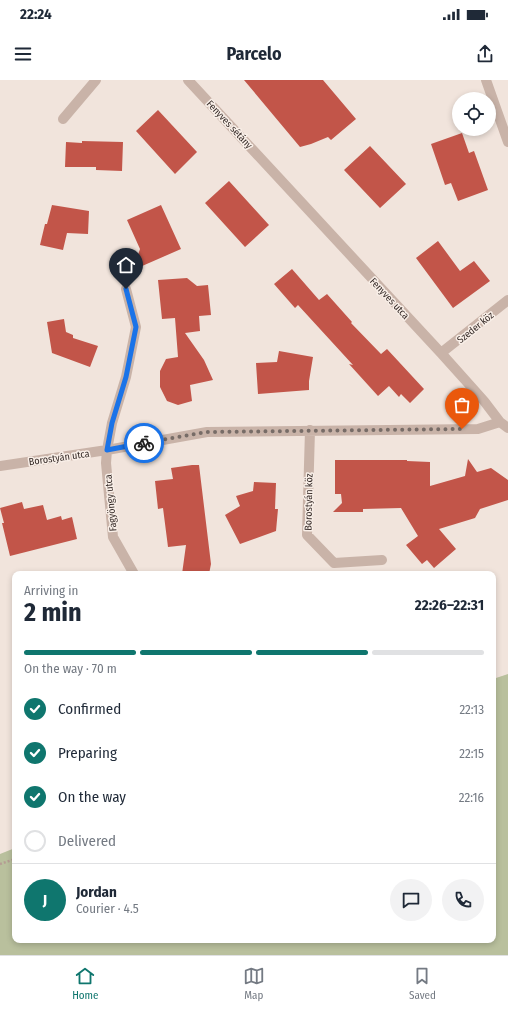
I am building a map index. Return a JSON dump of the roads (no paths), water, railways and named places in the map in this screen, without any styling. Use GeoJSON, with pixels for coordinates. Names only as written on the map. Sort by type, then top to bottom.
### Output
{"type":"FeatureCollection","features":[{"type":"Feature","properties":{"kind":"street"},"geometry":{"type":"LineString","coordinates":[[64,119],[96,80]]}},
{"type":"Feature","properties":{"kind":"street","name":"Fenyves sétány"},"geometry":{"type":"LineString","coordinates":[[188,80],[271,169]]}},
{"type":"Feature","properties":{"kind":"street"},"geometry":{"type":"LineString","coordinates":[[486,80],[508,142]]}},
{"type":"Feature","properties":{"kind":"street","name":"Fenyves utca"},"geometry":{"type":"LineString","coordinates":[[271,169],[442,353],[504,425]]}},
{"type":"Feature","properties":{"kind":"street","name":"Fagyöngy utca"},"geometry":{"type":"LineString","coordinates":[[126,289],[136,327],[126,377],[112,423],[106,463],[113,537],[132,571]]}},
{"type":"Feature","properties":{"kind":"street","name":"Szeder köz"},"geometry":{"type":"LineString","coordinates":[[442,353],[508,300]]}},
{"type":"Feature","properties":{"kind":"street","name":"Borostyán utca"},"geometry":{"type":"LineString","coordinates":[[0,466],[107,450],[207,432],[478,429],[504,425]]}},
{"type":"Feature","properties":{"kind":"street","name":"Borostyán köz"},"geometry":{"type":"LineString","coordinates":[[310,430],[307,535],[334,563],[382,560]]}}]}
